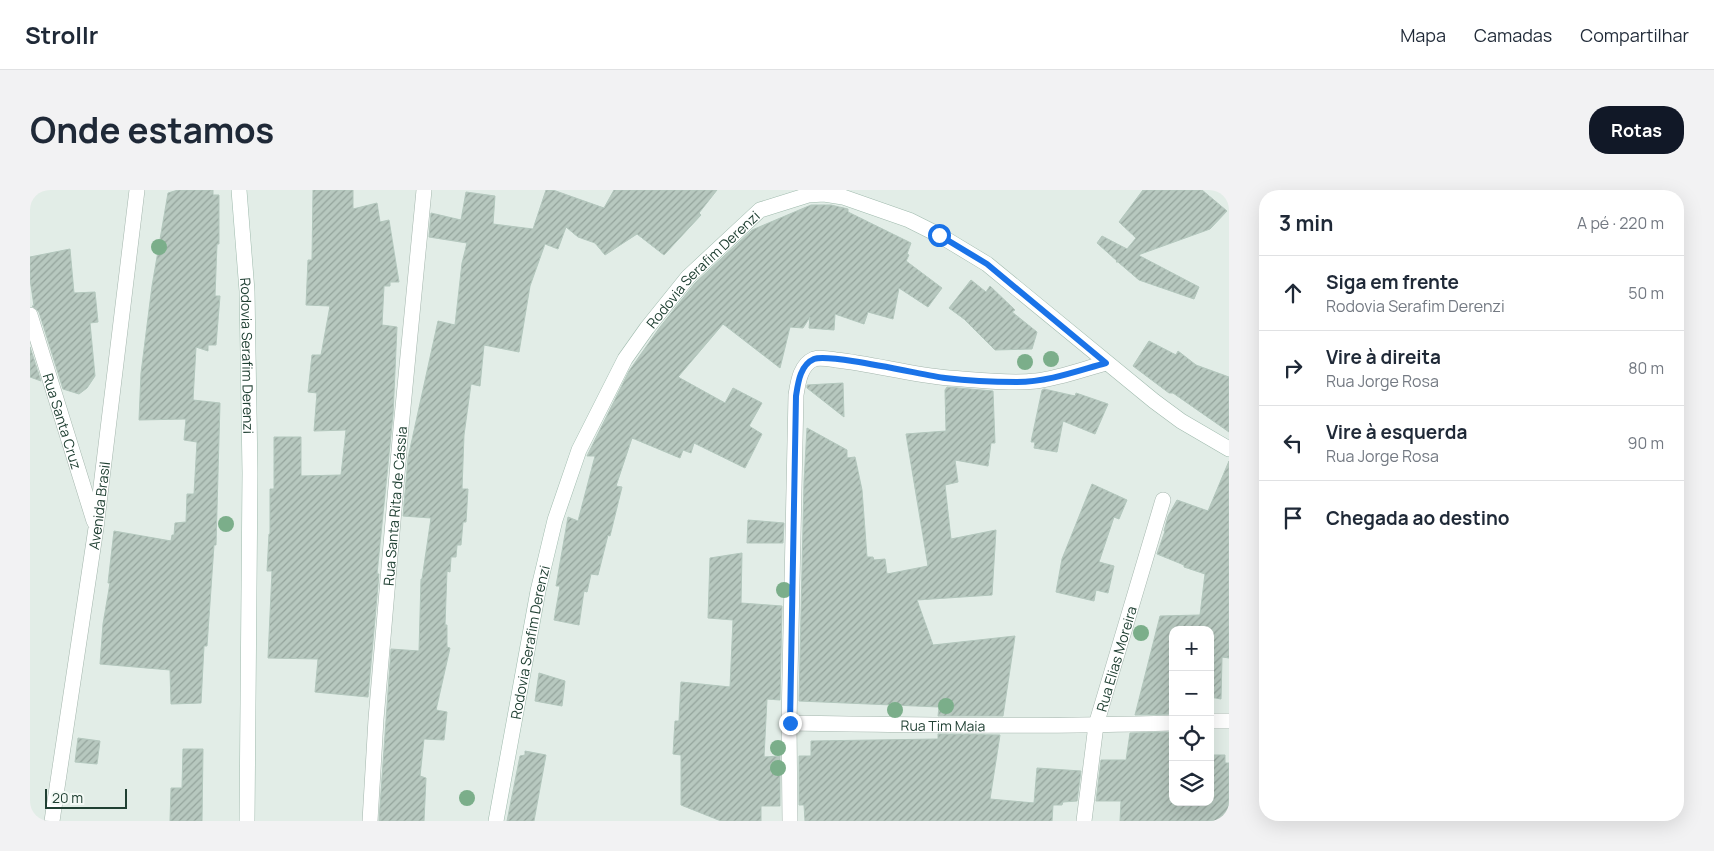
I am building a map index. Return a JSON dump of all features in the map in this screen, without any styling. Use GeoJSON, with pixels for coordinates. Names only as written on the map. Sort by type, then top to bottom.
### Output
{"type":"FeatureCollection","features":[{"type":"Feature","properties":{"kind":"street","name":"Avenida Brasil"},"geometry":{"type":"LineString","coordinates":[[52,821],[96,528],[137,190]]}},
{"type":"Feature","properties":{"kind":"street","name":"Rodovia Serafim Derenzi"},"geometry":{"type":"LineString","coordinates":[[239,190],[247,292],[250,473],[247,821]]}},
{"type":"Feature","properties":{"kind":"street","name":"Rua Santa Rita de Cássia"},"geometry":{"type":"LineString","coordinates":[[370,821],[376,719],[424,190]]}},
{"type":"Feature","properties":{"kind":"street","name":"Rodovia Serafim Derenzi"},"geometry":{"type":"LineString","coordinates":[[496,821],[538,591],[555,520],[579,450],[625,359],[688,277],[760,210],[808,195],[842,194],[909,220],[939,235],[987,264],[1106,363],[1181,421],[1229,449]]}},
{"type":"Feature","properties":{"kind":"street","name":"Rua Santa Cruz"},"geometry":{"type":"LineString","coordinates":[[30,315],[96,528]]}},
{"type":"Feature","properties":{"kind":"street"},"geometry":{"type":"LineString","coordinates":[[790,821],[796,396],[799,378],[804,368],[814,359],[828,359],[858,362],[946,378],[1018,382],[1037,381],[1106,363]]}},
{"type":"Feature","properties":{"kind":"street","name":"Rua Elias Moreira"},"geometry":{"type":"LineString","coordinates":[[1084,821],[1096,725],[1163,500]]}},
{"type":"Feature","properties":{"kind":"street"},"geometry":{"type":"LineString","coordinates":[[1214,721],[1229,721]]}},
{"type":"Feature","properties":{"kind":"street","name":"Rua Tim Maia"},"geometry":{"type":"LineString","coordinates":[[790,723],[946,726],[1169,723]]}},
{"type":"Feature","properties":{"kind":"building"},"geometry":{"type":"Polygon","coordinates":[[[178,190],[213,190],[213,195],[219,195],[219,244],[217,244],[215,296],[220,296],[216,345],[208,345],[208,351],[196,347],[193,400],[220,403],[216,545],[214,545],[207,646],[204,646],[201,703],[171,704],[170,670],[100,664],[114,531],[171,541],[172,535],[174,535],[175,523],[186,522],[187,494],[194,494],[197,442],[184,440],[186,419],[139,420],[141,373],[152,286],[168,193],[178,190]]]}},
{"type":"Feature","properties":{"kind":"building"},"geometry":{"type":"Polygon","coordinates":[[[313,190],[353,190],[353,209],[377,203],[380,222],[389,220],[399,282],[390,282],[390,286],[384,286],[382,325],[397,327],[393,415],[377,574],[379,574],[368,697],[315,692],[318,659],[268,658],[272,571],[267,571],[270,534],[270,489],[274,489],[274,437],[301,437],[301,476],[341,475],[346,430],[314,431],[317,393],[308,392],[312,355],[321,355],[330,306],[306,305],[308,260],[312,260],[313,190]]]}},
{"type":"Feature","properties":{"kind":"building"},"geometry":{"type":"Polygon","coordinates":[[[546,190],[553,190],[604,208],[614,190],[717,190],[699,213],[701,215],[664,255],[637,234],[605,255],[595,243],[578,237],[566,227],[558,249],[545,244],[530,286],[519,352],[484,345],[480,386],[471,384],[464,435],[462,489],[468,489],[466,522],[463,522],[461,545],[457,545],[456,557],[451,557],[450,572],[447,571],[445,625],[447,625],[447,647],[450,648],[436,710],[447,712],[444,740],[424,739],[420,776],[426,778],[424,821],[379,821],[391,649],[419,651],[421,579],[431,518],[403,516],[408,458],[438,321],[455,325],[462,263],[467,243],[429,237],[431,213],[461,220],[466,192],[495,196],[493,224],[533,229],[546,190]]]}},
{"type":"Feature","properties":{"kind":"building"},"geometry":{"type":"Polygon","coordinates":[[[1143,190],[1202,190],[1227,211],[1210,229],[1138,255],[1199,287],[1194,299],[1139,280],[1116,262],[1097,243],[1102,236],[1127,249],[1136,238],[1119,222],[1143,190]]]}},
{"type":"Feature","properties":{"kind":"building"},"geometry":{"type":"Polygon","coordinates":[[[811,205],[831,205],[848,209],[848,212],[911,243],[906,261],[942,288],[928,307],[899,288],[893,319],[868,312],[864,324],[835,314],[834,330],[809,328],[810,317],[803,328],[790,327],[780,368],[723,324],[678,377],[725,403],[733,388],[762,403],[749,426],[762,434],[745,468],[694,443],[691,453],[683,450],[680,458],[632,438],[616,486],[622,487],[610,536],[608,535],[598,575],[591,574],[587,592],[584,591],[579,625],[554,620],[560,586],[556,586],[568,517],[578,521],[595,456],[587,456],[629,371],[660,327],[695,283],[752,230],[811,205]]]}},
{"type":"Feature","properties":{"kind":"building"},"geometry":{"type":"Polygon","coordinates":[[[70,249],[74,293],[95,292],[98,322],[90,323],[95,376],[87,388],[79,394],[63,389],[39,312],[32,306],[34,306],[30,279],[30,257],[70,249]]]}},
{"type":"Feature","properties":{"kind":"building"},"geometry":{"type":"Polygon","coordinates":[[[971,280],[986,292],[990,286],[1015,310],[1012,312],[1037,332],[1032,349],[995,350],[964,319],[949,308],[971,280]]]}},
{"type":"Feature","properties":{"kind":"building"},"geometry":{"type":"Polygon","coordinates":[[[1149,341],[1176,355],[1178,351],[1196,365],[1229,377],[1229,432],[1173,393],[1169,393],[1133,366],[1149,341]]]}},
{"type":"Feature","properties":{"kind":"building"},"geometry":{"type":"Polygon","coordinates":[[[30,347],[41,381],[30,377],[30,347]]]}},
{"type":"Feature","properties":{"kind":"building"},"geometry":{"type":"Polygon","coordinates":[[[843,383],[844,417],[807,388],[807,385],[843,383]]]}},
{"type":"Feature","properties":{"kind":"building"},"geometry":{"type":"Polygon","coordinates":[[[947,387],[993,391],[995,443],[991,443],[988,466],[955,460],[958,482],[945,485],[951,539],[996,530],[992,595],[917,600],[933,645],[1015,636],[1003,716],[938,716],[939,707],[799,701],[807,428],[847,450],[847,458],[855,457],[862,490],[867,557],[873,557],[874,560],[885,559],[887,574],[928,566],[906,434],[946,431],[945,390],[947,387]]]}},
{"type":"Feature","properties":{"kind":"building"},"geometry":{"type":"Polygon","coordinates":[[[1042,390],[1075,396],[1076,393],[1108,404],[1095,434],[1063,421],[1057,452],[1034,448],[1035,442],[1031,442],[1042,390]]]}},
{"type":"Feature","properties":{"kind":"building"},"geometry":{"type":"Polygon","coordinates":[[[1229,461],[1229,658],[1222,657],[1221,699],[1214,698],[1214,626],[1169,626],[1169,714],[1135,715],[1160,616],[1200,615],[1205,574],[1184,567],[1184,565],[1157,554],[1168,516],[1177,500],[1208,511],[1229,461]]]}},
{"type":"Feature","properties":{"kind":"building"},"geometry":{"type":"Polygon","coordinates":[[[1092,484],[1127,500],[1119,519],[1114,517],[1099,562],[1114,566],[1108,593],[1096,590],[1094,601],[1056,592],[1062,559],[1092,484]]]}},
{"type":"Feature","properties":{"kind":"building"},"geometry":{"type":"Polygon","coordinates":[[[748,520],[784,523],[783,543],[747,543],[748,520]]]}},
{"type":"Feature","properties":{"kind":"building"},"geometry":{"type":"Polygon","coordinates":[[[742,553],[741,603],[782,606],[780,700],[767,699],[764,757],[780,756],[780,806],[761,806],[761,821],[721,821],[681,805],[681,755],[673,754],[675,721],[679,721],[681,682],[730,687],[733,620],[708,618],[710,558],[742,553]]]}},
{"type":"Feature","properties":{"kind":"building"},"geometry":{"type":"Polygon","coordinates":[[[539,673],[565,681],[562,706],[535,701],[539,673]]]}},
{"type":"Feature","properties":{"kind":"building"},"geometry":{"type":"Polygon","coordinates":[[[1169,732],[1169,806],[1214,806],[1214,755],[1225,755],[1225,763],[1229,763],[1229,821],[1120,821],[1121,801],[1096,801],[1101,760],[1126,760],[1130,733],[1169,732]]]}},
{"type":"Feature","properties":{"kind":"building"},"geometry":{"type":"Polygon","coordinates":[[[938,734],[1000,735],[990,799],[1034,803],[1037,768],[1081,771],[1077,801],[1053,805],[1052,821],[805,821],[804,805],[799,805],[799,756],[811,756],[811,741],[938,739],[938,734]]]}},
{"type":"Feature","properties":{"kind":"building"},"geometry":{"type":"Polygon","coordinates":[[[78,738],[100,741],[97,764],[75,762],[78,738]]]}},
{"type":"Feature","properties":{"kind":"building"},"geometry":{"type":"Polygon","coordinates":[[[183,749],[203,749],[202,821],[170,821],[171,788],[182,788],[183,749]]]}},
{"type":"Feature","properties":{"kind":"building"},"geometry":{"type":"Polygon","coordinates":[[[525,751],[546,755],[534,821],[507,821],[520,756],[525,755],[525,751]]]}},
{"type":"Feature","properties":{"kind":"route"},"geometry":{"type":"LineString","coordinates":[[790,723],[796,396],[799,378],[804,368],[814,359],[828,359],[858,362],[946,378],[1018,382],[1037,381],[1106,363],[987,264],[939,235]]}}]}
